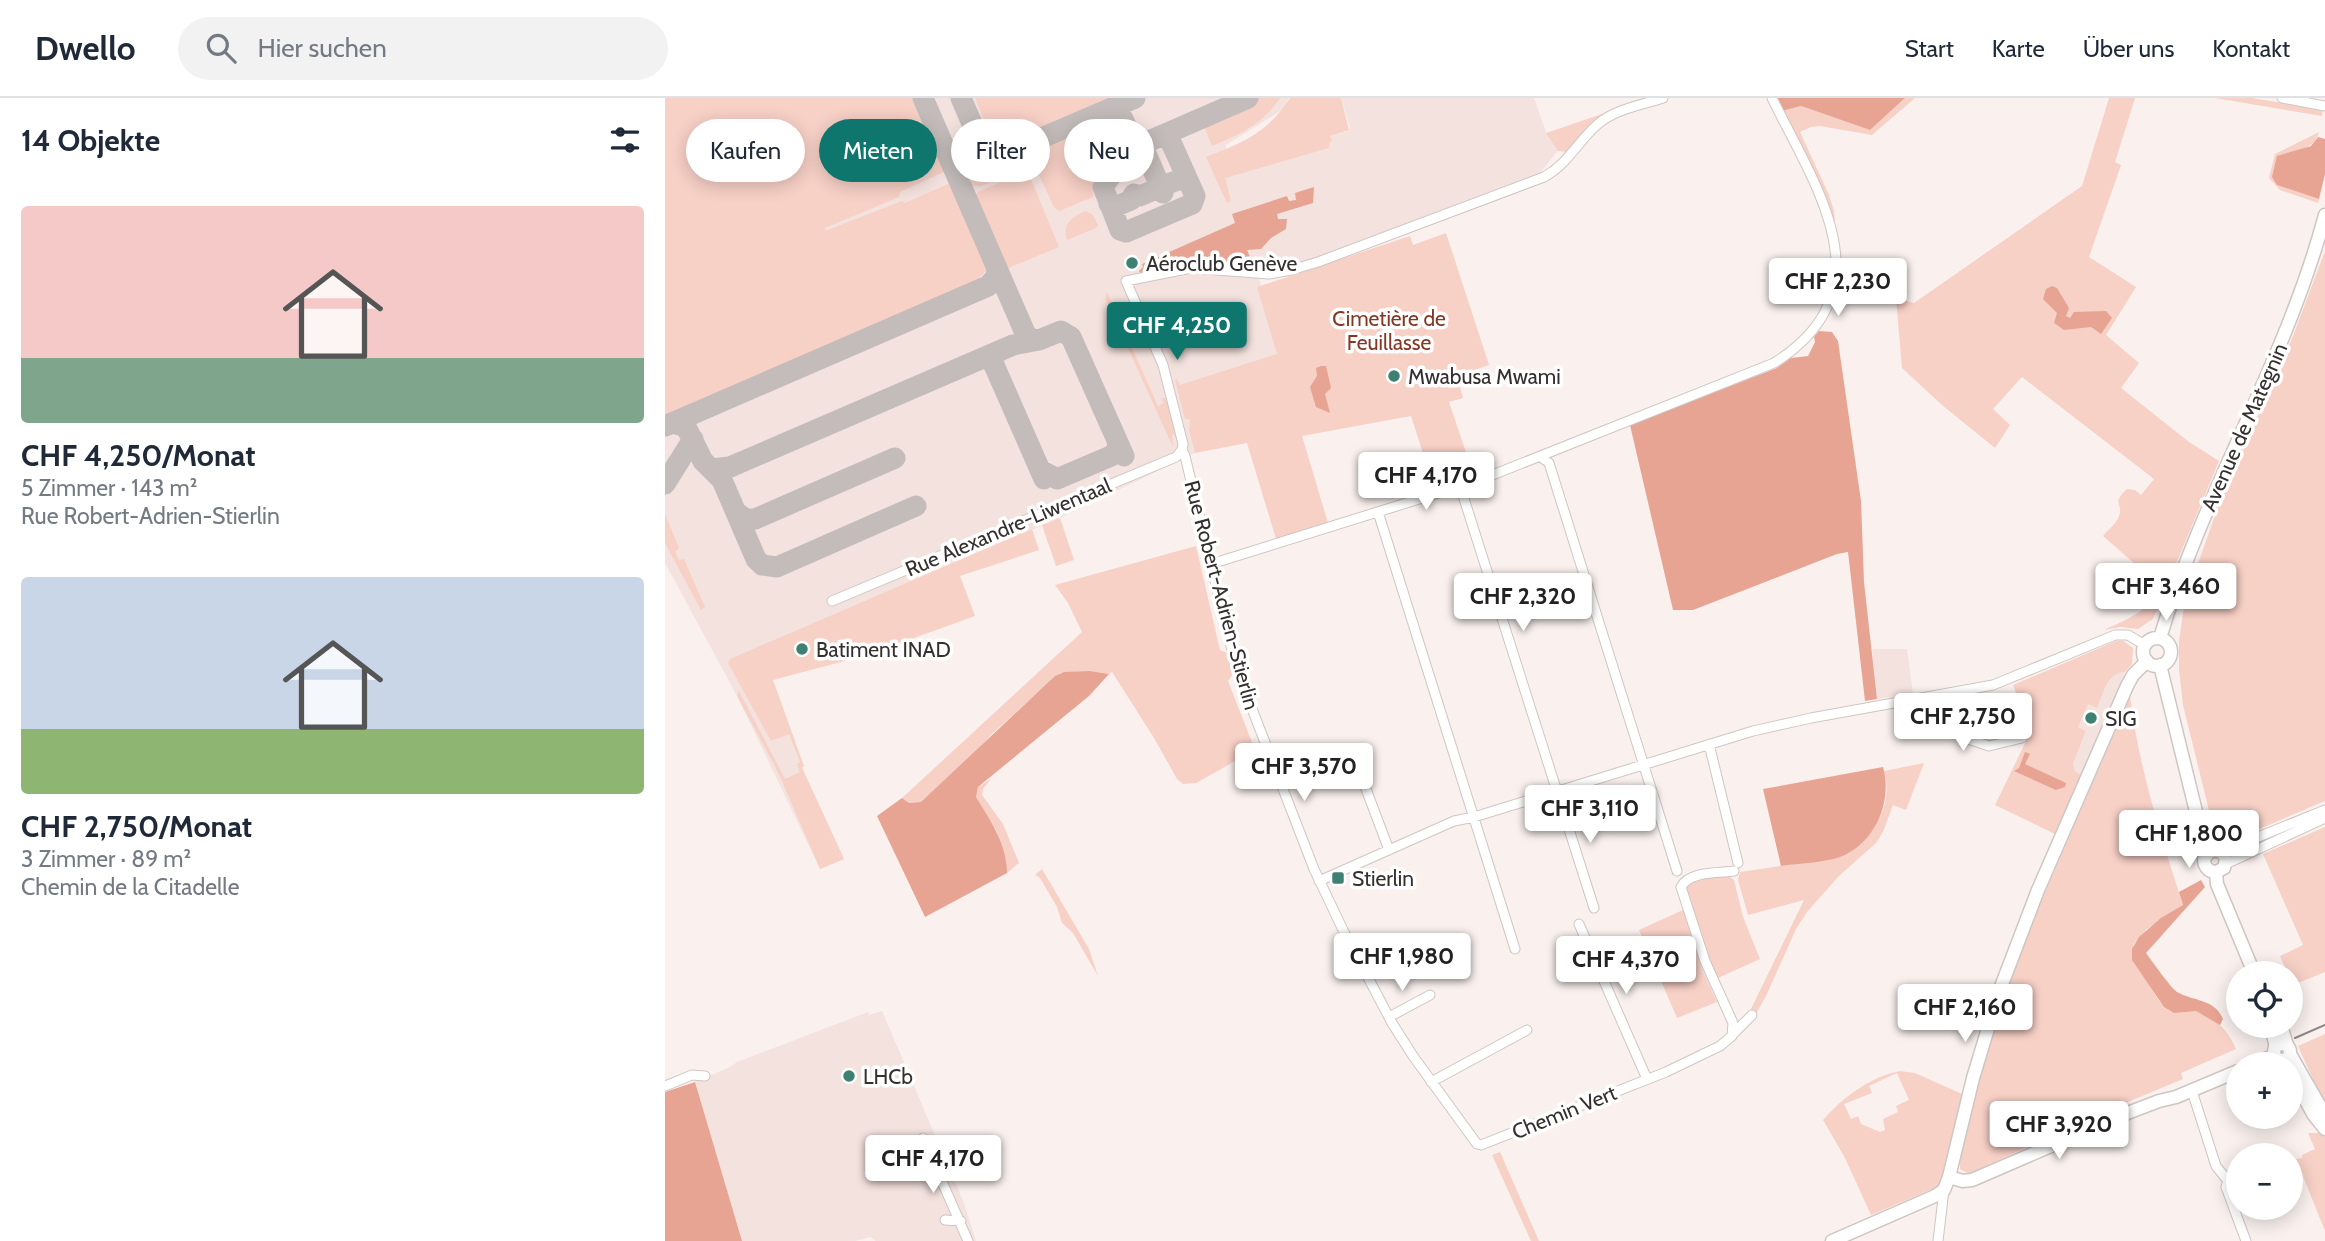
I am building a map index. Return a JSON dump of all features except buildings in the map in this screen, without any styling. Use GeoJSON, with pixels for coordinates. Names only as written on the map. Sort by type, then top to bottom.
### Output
{"type":"FeatureCollection","features":[{"type":"Feature","properties":{"kind":"main road","name":"Avenue de Mategnin"},"geometry":{"type":"LineString","coordinates":[[2160,638],[2190,552],[2294,313],[2313,260],[2325,215]]}},
{"type":"Feature","properties":{"kind":"main road"},"geometry":{"type":"LineString","coordinates":[[2160,638],[2171,650],[2167,661],[2160,665],[2152,664],[2147,661],[2143,652],[2145,645],[2151,639],[2160,638]]}},
{"type":"Feature","properties":{"kind":"main road"},"geometry":{"type":"LineString","coordinates":[[1832,1241],[1944,1190],[1973,1078],[1999,992],[2020,935],[2127,686],[2133,675],[2147,661]]}},
{"type":"Feature","properties":{"kind":"main road"},"geometry":{"type":"LineString","coordinates":[[2160,665],[2202,836],[2218,860],[2217,884],[2249,961]]}},
{"type":"Feature","properties":{"kind":"main road"},"geometry":{"type":"LineString","coordinates":[[1949,1177],[1963,1181],[1972,1180],[2126,1114],[2226,1076]]}},
{"type":"Feature","properties":{"kind":"main road"},"geometry":{"type":"LineString","coordinates":[[2303,1084],[2325,1115]]}},
{"type":"Feature","properties":{"kind":"main road"},"geometry":{"type":"LineString","coordinates":[[2303,1095],[2325,1129]]}},
{"type":"Feature","properties":{"kind":"street","name":"Rue Robert-Adrien-Stierlin"},"geometry":{"type":"LineString","coordinates":[[1481,1145],[1431,1082],[1389,1017],[1319,881],[1242,683],[1163,365],[1126,281],[1191,268],[1269,274],[1318,262],[1544,177],[1569,159],[1603,120],[1663,98]]}},
{"type":"Feature","properties":{"kind":"street"},"geometry":{"type":"LineString","coordinates":[[1211,564],[1460,486],[1541,457],[1775,363],[1804,342],[1817,326],[1834,286],[1837,268],[1835,248],[1823,202],[1772,98]]}},
{"type":"Feature","properties":{"kind":"street"},"geometry":{"type":"LineString","coordinates":[[2282,98],[2325,106]]}},
{"type":"Feature","properties":{"kind":"street","name":"Rue Alexandre-Liwentaal"},"geometry":{"type":"LineString","coordinates":[[832,601],[1178,456],[1182,450]]}},
{"type":"Feature","properties":{"kind":"street"},"geometry":{"type":"LineString","coordinates":[[1541,457],[1549,463],[1600,633],[1677,871]]}},
{"type":"Feature","properties":{"kind":"street"},"geometry":{"type":"LineString","coordinates":[[1460,486],[1594,908]]}},
{"type":"Feature","properties":{"kind":"street"},"geometry":{"type":"LineString","coordinates":[[1378,512],[1515,949]]}},
{"type":"Feature","properties":{"kind":"street"},"geometry":{"type":"LineString","coordinates":[[1319,881],[1454,821],[1709,744],[1798,720],[2000,683],[2115,635],[2128,635],[2145,645]]}},
{"type":"Feature","properties":{"kind":"street"},"geometry":{"type":"LineString","coordinates":[[1950,694],[1958,722],[1968,739],[1989,746],[2022,738]]}},
{"type":"Feature","properties":{"kind":"street"},"geometry":{"type":"LineString","coordinates":[[1709,744],[1736,867],[1690,877],[1681,887],[1705,961],[1733,1023],[1733,1034]]}},
{"type":"Feature","properties":{"kind":"street"},"geometry":{"type":"LineString","coordinates":[[1363,781],[1389,850]]}},
{"type":"Feature","properties":{"kind":"street"},"geometry":{"type":"LineString","coordinates":[[2218,860],[2325,810]]}},
{"type":"Feature","properties":{"kind":"street"},"geometry":{"type":"LineString","coordinates":[[2218,860],[2325,818]]}},
{"type":"Feature","properties":{"kind":"street"},"geometry":{"type":"LineString","coordinates":[[1579,924],[1647,1079]]}},
{"type":"Feature","properties":{"kind":"street"},"geometry":{"type":"LineString","coordinates":[[1389,1017],[1430,995]]}},
{"type":"Feature","properties":{"kind":"street","name":"Chemin Vert"},"geometry":{"type":"LineString","coordinates":[[1481,1145],[1647,1079],[1720,1046],[1752,1015]]}},
{"type":"Feature","properties":{"kind":"street"},"geometry":{"type":"LineString","coordinates":[[1431,1082],[1527,1030]]}},
{"type":"Feature","properties":{"kind":"street"},"geometry":{"type":"LineString","coordinates":[[665,1086],[692,1075],[705,1076]]}},
{"type":"Feature","properties":{"kind":"street"},"geometry":{"type":"LineString","coordinates":[[2192,1091],[2216,1166],[2228,1181],[2226,1187],[2246,1241]]}},
{"type":"Feature","properties":{"kind":"street"},"geometry":{"type":"LineString","coordinates":[[923,1138],[968,1241]]}},
{"type":"Feature","properties":{"kind":"street"},"geometry":{"type":"LineString","coordinates":[[1938,1241],[1944,1190]]}},
{"type":"Feature","properties":{"kind":"street"},"geometry":{"type":"LineString","coordinates":[[945,1220],[961,1221]]}},
{"type":"Feature","properties":{"kind":"shaded area"},"geometry":{"type":"Polygon","coordinates":[[[665,98],[1289,98],[1282,110],[1226,145],[1226,177],[1329,148],[1330,136],[1350,128],[1341,98],[1534,98],[1547,135],[1558,151],[1536,177],[1339,250],[1285,267],[1257,269],[1277,354],[1191,414],[1189,431],[1195,453],[1060,518],[731,659],[771,741],[789,733],[844,859],[820,869],[737,696],[665,563],[665,98]]]}},
{"type":"Feature","properties":{"kind":"shaded area"},"geometry":{"type":"Polygon","coordinates":[[[1776,98],[1905,98],[1870,130],[1801,106],[1782,111],[1776,98]]]}},
{"type":"Feature","properties":{"kind":"shaded area"},"geometry":{"type":"Polygon","coordinates":[[[2318,137],[2325,139],[2325,174],[2319,199],[2277,185],[2272,177],[2277,156],[2311,146],[2318,137]]]}},
{"type":"Feature","properties":{"kind":"shaded area"},"geometry":{"type":"Polygon","coordinates":[[[1314,187],[1313,203],[1277,214],[1278,219],[1287,219],[1286,229],[1271,238],[1261,249],[1247,250],[1255,269],[1192,264],[1140,273],[1139,271],[1143,267],[1142,264],[1235,223],[1232,214],[1287,196],[1289,201],[1296,200],[1295,193],[1314,187]]]}},
{"type":"Feature","properties":{"kind":"shaded area"},"geometry":{"type":"Polygon","coordinates":[[[2052,286],[2057,288],[2069,308],[2066,316],[2070,318],[2074,312],[2106,311],[2112,318],[2101,334],[2091,327],[2064,330],[2054,323],[2057,313],[2043,299],[2046,289],[2052,286]]]}},
{"type":"Feature","properties":{"kind":"shaded area"},"geometry":{"type":"Polygon","coordinates":[[[1819,331],[1832,332],[1838,341],[1861,501],[1864,582],[1877,699],[1865,701],[1848,552],[1693,610],[1673,610],[1630,425],[1777,368],[1791,358],[1808,356],[1815,342],[1814,337],[1819,331]]]}},
{"type":"Feature","properties":{"kind":"shaded area"},"geometry":{"type":"Polygon","coordinates":[[[1326,366],[1331,388],[1325,394],[1330,413],[1316,407],[1310,387],[1317,376],[1316,368],[1326,366]]]}},
{"type":"Feature","properties":{"kind":"shaded area"},"geometry":{"type":"Polygon","coordinates":[[[1872,649],[1907,649],[1913,694],[1877,699],[1872,649]]]}},
{"type":"Feature","properties":{"kind":"shaded area"},"geometry":{"type":"Polygon","coordinates":[[[1090,671],[1109,674],[1089,696],[978,787],[976,797],[1001,842],[1007,873],[925,917],[877,816],[902,798],[909,803],[921,802],[1055,676],[1064,672],[1090,671]]]}},
{"type":"Feature","properties":{"kind":"shaded area"},"geometry":{"type":"Polygon","coordinates":[[[2125,672],[2122,682],[2081,775],[2075,771],[2073,764],[2086,732],[2078,727],[2088,704],[2104,691],[2112,675],[2125,672]]]}},
{"type":"Feature","properties":{"kind":"shaded area"},"geometry":{"type":"Polygon","coordinates":[[[2025,752],[2030,754],[2025,764],[2066,783],[2065,787],[2056,790],[2014,771],[2019,768],[2025,752]]]}},
{"type":"Feature","properties":{"kind":"shaded area"},"geometry":{"type":"Polygon","coordinates":[[[1883,767],[1883,807],[1872,832],[1863,842],[1840,857],[1781,866],[1763,789],[1883,767]]]}},
{"type":"Feature","properties":{"kind":"shaded area"},"geometry":{"type":"Polygon","coordinates":[[[2201,880],[2205,887],[2146,953],[2177,992],[2215,1008],[2223,1019],[2220,1025],[2196,1011],[2174,1013],[2164,1007],[2132,960],[2132,949],[2139,937],[2161,918],[2183,905],[2179,892],[2201,880]]]}},
{"type":"Feature","properties":{"kind":"shaded area"},"geometry":{"type":"Polygon","coordinates":[[[882,1011],[964,1203],[976,1241],[876,1241],[870,1237],[855,1241],[742,1241],[695,1082],[737,1062],[868,1012],[869,1015],[882,1011]]]}},
{"type":"Feature","properties":{"kind":"shaded area"},"geometry":{"type":"Polygon","coordinates":[[[695,1082],[742,1241],[665,1241],[665,1092],[695,1082]]]}},
{"type":"Feature","properties":{"kind":"green space"},"geometry":{"type":"Polygon","coordinates":[[[665,98],[914,98],[923,119],[819,119],[819,182],[922,182],[900,192],[899,197],[825,228],[825,231],[902,201],[905,203],[948,184],[952,185],[985,259],[983,261],[987,270],[979,278],[980,281],[665,418],[665,98]]]}},
{"type":"Feature","properties":{"kind":"green space"},"geometry":{"type":"Polygon","coordinates":[[[975,98],[1124,98],[1076,119],[1064,119],[1064,124],[1050,130],[1050,119],[983,119],[975,98]]]}},
{"type":"Feature","properties":{"kind":"green space"},"geometry":{"type":"Polygon","coordinates":[[[1253,98],[1280,98],[1274,107],[1250,127],[1212,146],[1203,124],[1214,119],[1213,115],[1253,98]]]}},
{"type":"Feature","properties":{"kind":"green space"},"geometry":{"type":"Polygon","coordinates":[[[1290,98],[1341,98],[1349,130],[1330,136],[1332,141],[1329,148],[1225,178],[1231,201],[1227,203],[1206,157],[1254,135],[1273,120],[1290,98]]]}},
{"type":"Feature","properties":{"kind":"green space"},"geometry":{"type":"Polygon","coordinates":[[[1905,98],[1915,98],[1872,135],[1820,126],[1800,132],[1829,195],[1834,211],[1837,247],[1828,205],[1782,111],[1801,106],[1870,130],[1905,98]]]}},
{"type":"Feature","properties":{"kind":"green space"},"geometry":{"type":"Polygon","coordinates":[[[2109,98],[2135,98],[2115,162],[2121,165],[2089,257],[2136,287],[2106,335],[2139,363],[2121,388],[2189,442],[2219,461],[2153,619],[2138,629],[2120,627],[2104,630],[2145,608],[2156,594],[2159,585],[2103,536],[2118,519],[2118,501],[2122,494],[2127,489],[2135,490],[2141,495],[2154,479],[2022,377],[1993,409],[2010,425],[1995,448],[1902,368],[1896,298],[1914,303],[2082,186],[2109,98]]]}},
{"type":"Feature","properties":{"kind":"green space"},"geometry":{"type":"Polygon","coordinates":[[[2215,98],[2252,98],[2323,110],[2322,116],[2215,98]]]}},
{"type":"Feature","properties":{"kind":"green space"},"geometry":{"type":"Polygon","coordinates":[[[1608,112],[1593,123],[1568,152],[1558,151],[1546,133],[1608,112]]]}},
{"type":"Feature","properties":{"kind":"green space"},"geometry":{"type":"Polygon","coordinates":[[[1106,113],[1118,119],[1092,119],[1106,113]]]}},
{"type":"Feature","properties":{"kind":"green space"},"geometry":{"type":"Polygon","coordinates":[[[1064,132],[1064,182],[1100,182],[1093,188],[1093,197],[1059,211],[1054,207],[1042,182],[1050,182],[1050,138],[1064,132]]]}},
{"type":"Feature","properties":{"kind":"green space"},"geometry":{"type":"Polygon","coordinates":[[[2319,132],[2311,144],[2290,154],[2277,185],[2319,199],[2318,203],[2280,190],[2269,178],[2275,154],[2319,132]]]}},
{"type":"Feature","properties":{"kind":"green space"},"geometry":{"type":"Polygon","coordinates":[[[937,150],[946,171],[937,175],[937,150]]]}},
{"type":"Feature","properties":{"kind":"green space"},"geometry":{"type":"Polygon","coordinates":[[[969,182],[991,182],[982,186],[971,186],[969,182]]]}},
{"type":"Feature","properties":{"kind":"green space"},"geometry":{"type":"Polygon","coordinates":[[[1001,182],[1032,182],[1059,247],[1006,269],[975,198],[978,192],[1001,182]]]}},
{"type":"Feature","properties":{"kind":"green space"},"geometry":{"type":"Polygon","coordinates":[[[1085,211],[1092,214],[1098,225],[1067,240],[1069,222],[1085,211]]]}},
{"type":"Feature","properties":{"kind":"green space","name":"Cimetière de Feuillasse"},"geometry":{"type":"Polygon","coordinates":[[[1446,233],[1489,365],[1457,376],[1463,398],[1449,402],[1472,470],[1470,480],[1435,491],[1411,416],[1302,436],[1328,523],[1276,539],[1247,443],[1195,453],[1189,431],[1190,419],[1185,419],[1175,380],[1177,379],[1180,385],[1277,354],[1257,287],[1410,236],[1413,245],[1446,233]]]}},
{"type":"Feature","properties":{"kind":"green space"},"geometry":{"type":"Polygon","coordinates":[[[2325,251],[2325,801],[2224,844],[2216,839],[2183,705],[2179,641],[2185,600],[2218,507],[2293,336],[2325,251]]]}},
{"type":"Feature","properties":{"kind":"green space"},"geometry":{"type":"Polygon","coordinates":[[[1107,292],[1158,406],[1164,403],[1161,398],[1166,398],[1175,433],[1172,436],[1173,447],[1105,298],[1107,292]]]}},
{"type":"Feature","properties":{"kind":"green space"},"geometry":{"type":"Polygon","coordinates":[[[665,514],[679,548],[675,552],[679,560],[684,559],[705,607],[701,610],[665,543],[665,514]]]}},
{"type":"Feature","properties":{"kind":"green space"},"geometry":{"type":"Polygon","coordinates":[[[1060,518],[1074,560],[1056,566],[1042,525],[1060,518]]]}},
{"type":"Feature","properties":{"kind":"green space"},"geometry":{"type":"Polygon","coordinates":[[[1032,529],[1039,550],[960,576],[975,616],[867,655],[773,680],[804,766],[802,768],[844,859],[820,869],[778,772],[737,696],[739,691],[785,779],[800,772],[797,764],[800,762],[789,734],[771,741],[728,663],[730,659],[1032,529]]]}},
{"type":"Feature","properties":{"kind":"green space"},"geometry":{"type":"Polygon","coordinates":[[[1196,546],[1220,650],[1227,653],[1233,674],[1228,681],[1255,750],[1196,783],[1183,784],[1177,779],[1112,672],[1060,673],[921,802],[909,803],[902,798],[1082,632],[1068,603],[1055,585],[1196,546]]]}},
{"type":"Feature","properties":{"kind":"green space"},"geometry":{"type":"Polygon","coordinates":[[[2116,641],[2123,641],[2133,648],[2132,664],[2125,672],[2110,679],[2097,708],[2088,704],[2078,727],[2086,731],[2073,764],[2075,771],[2081,775],[2055,834],[1995,805],[2030,733],[2013,685],[2116,641]]]}},
{"type":"Feature","properties":{"kind":"green space"},"geometry":{"type":"Polygon","coordinates":[[[2130,697],[2145,776],[2183,905],[2147,929],[2133,945],[2161,1003],[2170,1011],[2193,1010],[2209,1016],[2226,1031],[2226,1038],[2230,1038],[2236,1049],[2181,1073],[2183,1079],[2087,1119],[1969,1174],[1960,1169],[1960,1158],[1979,1075],[2020,950],[2130,697]]]}},
{"type":"Feature","properties":{"kind":"green space"},"geometry":{"type":"Polygon","coordinates":[[[1924,763],[1906,810],[1893,805],[1876,843],[1839,876],[1807,912],[1796,929],[1754,1017],[1749,1013],[1804,900],[1748,915],[1738,880],[1740,872],[1839,857],[1861,842],[1877,822],[1886,798],[1884,771],[1924,763]]]}},
{"type":"Feature","properties":{"kind":"green space"},"geometry":{"type":"Polygon","coordinates":[[[991,779],[982,795],[1003,824],[1019,863],[1007,873],[997,832],[976,797],[978,787],[991,779]]]}},
{"type":"Feature","properties":{"kind":"green space"},"geometry":{"type":"Polygon","coordinates":[[[2325,827],[2325,972],[2303,981],[2303,961],[2282,961],[2280,956],[2303,945],[2263,854],[2325,827]]]}},
{"type":"Feature","properties":{"kind":"green space"},"geometry":{"type":"Polygon","coordinates":[[[1042,869],[1089,949],[1098,976],[1073,933],[1062,923],[1057,907],[1040,878],[1035,875],[1042,869]]]}},
{"type":"Feature","properties":{"kind":"green space"},"geometry":{"type":"Polygon","coordinates":[[[1726,874],[1734,880],[1743,917],[1760,959],[1718,978],[1708,958],[1685,886],[1689,880],[1726,874]]]}},
{"type":"Feature","properties":{"kind":"green space"},"geometry":{"type":"Polygon","coordinates":[[[1683,910],[1702,969],[1717,1002],[1677,1018],[1639,930],[1683,910]]]}},
{"type":"Feature","properties":{"kind":"green space"},"geometry":{"type":"Polygon","coordinates":[[[2325,1034],[2325,1105],[2303,1052],[2298,1046],[2325,1034]]]}},
{"type":"Feature","properties":{"kind":"green space"},"geometry":{"type":"Polygon","coordinates":[[[1900,1071],[1915,1073],[1962,1094],[1943,1177],[1937,1187],[1871,1215],[1845,1158],[1823,1120],[1858,1089],[1900,1071]],[[1897,1073],[1869,1086],[1872,1093],[1844,1104],[1851,1119],[1858,1116],[1861,1124],[1880,1132],[1885,1130],[1883,1119],[1898,1112],[1896,1106],[1909,1100],[1897,1073]]]}},
{"type":"Feature","properties":{"kind":"green space"},"geometry":{"type":"Polygon","coordinates":[[[2308,1133],[2320,1133],[2325,1137],[2325,1231],[2303,1176],[2303,1155],[2315,1149],[2308,1133]]]}},
{"type":"Feature","properties":{"kind":"green space"},"geometry":{"type":"Polygon","coordinates":[[[1500,1152],[1539,1241],[1531,1241],[1492,1155],[1500,1152]]]}},
{"type":"Feature","properties":{"kind":"taxiway"},"geometry":{"type":"LineString","coordinates":[[923,98],[1026,335],[1039,340]]}},
{"type":"Feature","properties":{"kind":"taxiway"},"geometry":{"type":"LineString","coordinates":[[961,98],[970,119]]}},
{"type":"Feature","properties":{"kind":"taxiway"},"geometry":{"type":"LineString","coordinates":[[1050,134],[1135,98]]}},
{"type":"Feature","properties":{"kind":"taxiway"},"geometry":{"type":"LineString","coordinates":[[1107,110],[1120,113],[1133,140],[1140,145],[1248,98]]}},
{"type":"Feature","properties":{"kind":"taxiway"},"geometry":{"type":"LineString","coordinates":[[1107,182],[1103,187],[1120,230],[1126,232],[1192,204],[1195,196],[1170,140],[1167,136],[1162,136]]}},
{"type":"Feature","properties":{"kind":"taxiway"},"geometry":{"type":"LineString","coordinates":[[1154,172],[1163,193]]}},
{"type":"Feature","properties":{"kind":"taxiway"},"geometry":{"type":"LineString","coordinates":[[1109,204],[1115,207],[1131,200],[1134,194],[1140,196],[1156,189],[1158,182],[1165,185],[1181,179],[1184,172]]}},
{"type":"Feature","properties":{"kind":"taxiway"},"geometry":{"type":"LineString","coordinates":[[665,426],[988,286],[996,277],[997,268]]}},
{"type":"Feature","properties":{"kind":"taxiway"},"geometry":{"type":"LineString","coordinates":[[712,469],[730,467],[1013,345],[1039,340],[1061,331],[1071,337],[1124,456]]}},
{"type":"Feature","properties":{"kind":"taxiway"},"geometry":{"type":"LineString","coordinates":[[983,358],[989,359],[994,365],[1044,479]]}},
{"type":"Feature","properties":{"kind":"taxiway"},"geometry":{"type":"LineString","coordinates":[[673,423],[686,427],[703,461],[722,480],[756,559],[762,565],[777,567],[916,506]]}},
{"type":"Feature","properties":{"kind":"taxiway"},"geometry":{"type":"LineString","coordinates":[[665,484],[693,439]]}},
{"type":"Feature","properties":{"kind":"taxiway"},"geometry":{"type":"LineString","coordinates":[[1046,473],[1057,479],[1111,456],[1116,452],[1118,443]]}},
{"type":"Feature","properties":{"kind":"taxiway"},"geometry":{"type":"LineString","coordinates":[[736,512],[746,519],[755,519],[895,458]]}},
{"type":"Feature","properties":{"kind":"tram line"},"geometry":{"type":"LineString","coordinates":[[2303,1035],[2325,1025]]}},
{"type":"Feature","properties":{"kind":"place","name":"Aéroclub Genève"},"geometry":{"type":"Point","coordinates":[1132,263]}},
{"type":"Feature","properties":{"kind":"place","name":"Mwabusa Mwami"},"geometry":{"type":"Point","coordinates":[1394,376]}},
{"type":"Feature","properties":{"kind":"place","name":"Batiment INAD"},"geometry":{"type":"Point","coordinates":[802,649]}},
{"type":"Feature","properties":{"kind":"place","name":"SIG"},"geometry":{"type":"Point","coordinates":[2091,718]}},
{"type":"Feature","properties":{"kind":"place","name":"Stierlin"},"geometry":{"type":"Point","coordinates":[1338,878]}},
{"type":"Feature","properties":{"kind":"place","name":"LHCb"},"geometry":{"type":"Point","coordinates":[849,1076]}}]}
